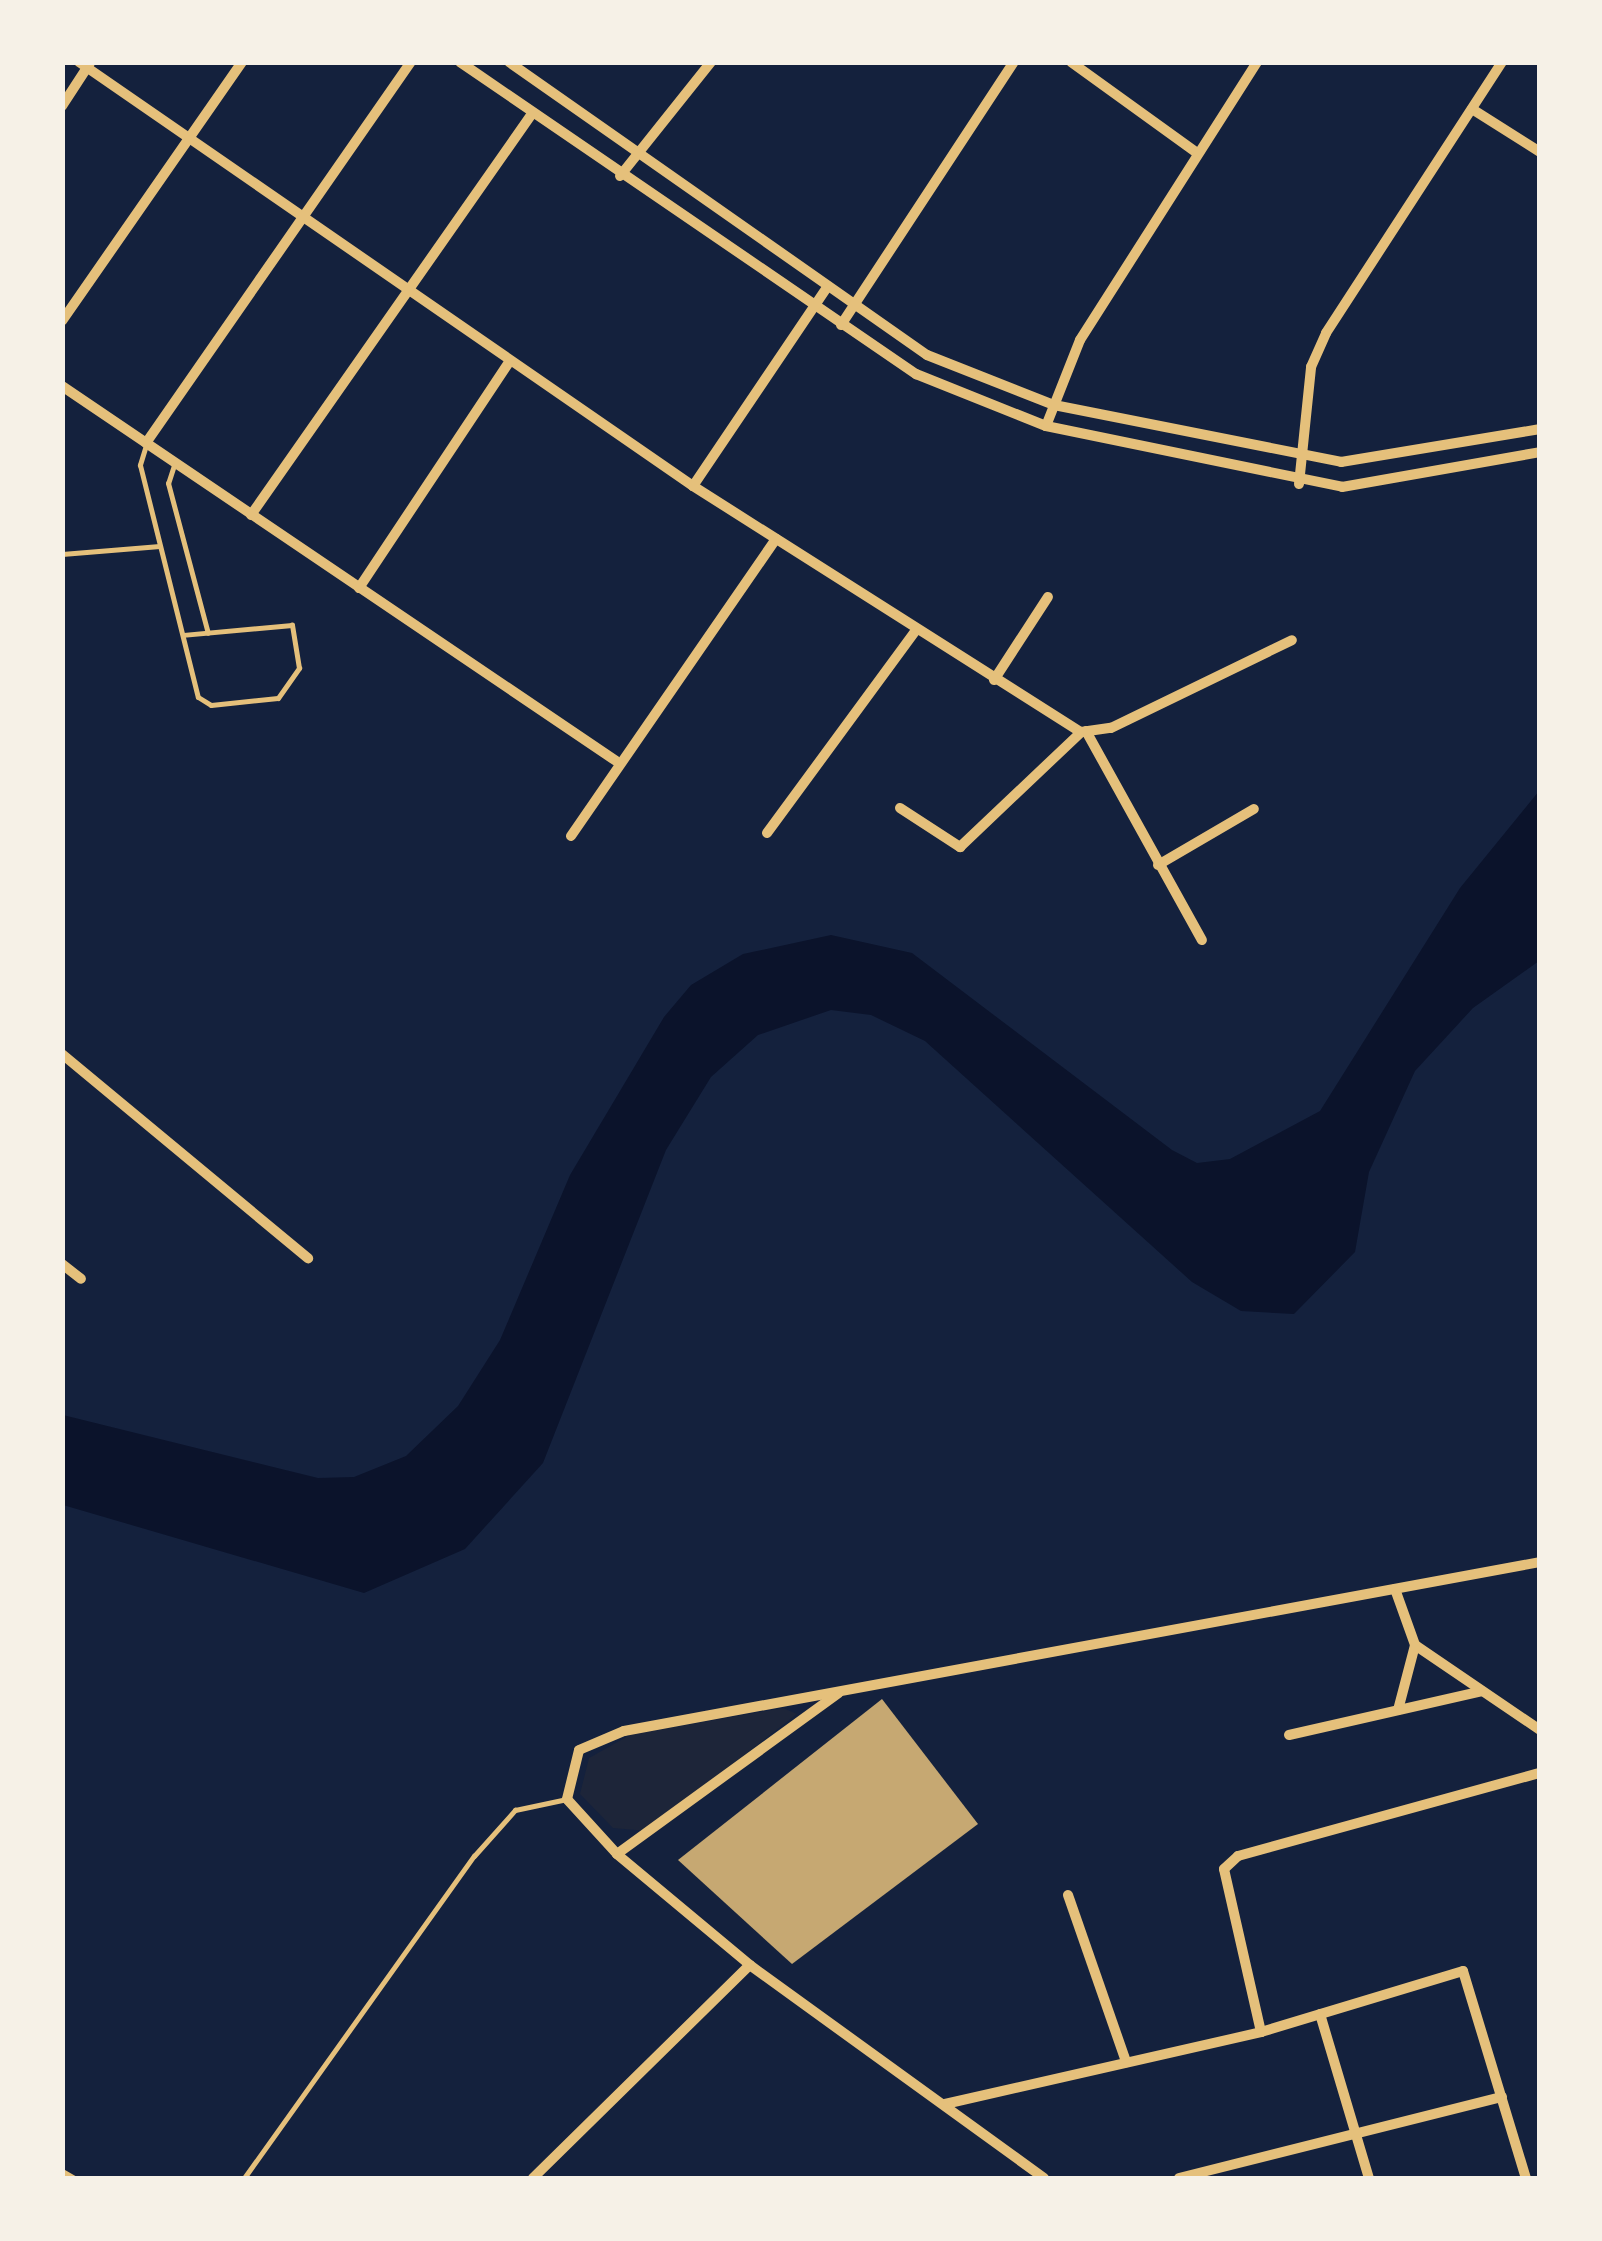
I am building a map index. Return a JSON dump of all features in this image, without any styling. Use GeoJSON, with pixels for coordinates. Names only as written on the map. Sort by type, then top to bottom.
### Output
{"type":"FeatureCollection","features":[{"type":"Feature","properties":{"kind":"street"},"geometry":{"type":"LineString","coordinates":[[62,321],[242,62]]}},
{"type":"Feature","properties":{"kind":"street"},"geometry":{"type":"LineString","coordinates":[[146,443],[411,62]]}},
{"type":"Feature","properties":{"kind":"street"},"geometry":{"type":"LineString","coordinates":[[460,62],[812,308],[916,374],[1046,426],[1299,484],[1342,487],[1540,452]]}},
{"type":"Feature","properties":{"kind":"street"},"geometry":{"type":"LineString","coordinates":[[620,176],[711,62]]}},
{"type":"Feature","properties":{"kind":"street"},"geometry":{"type":"LineString","coordinates":[[841,326],[1014,62]]}},
{"type":"Feature","properties":{"kind":"street"},"geometry":{"type":"LineString","coordinates":[[1071,62],[1196,152]]}},
{"type":"Feature","properties":{"kind":"street"},"geometry":{"type":"LineString","coordinates":[[1046,426],[1080,340],[1196,152],[1257,62]]}},
{"type":"Feature","properties":{"kind":"street"},"geometry":{"type":"LineString","coordinates":[[1299,484],[1311,367],[1326,334],[1502,62]]}},
{"type":"Feature","properties":{"kind":"street"},"geometry":{"type":"LineString","coordinates":[[62,106],[85,64],[693,486],[994,680],[1084,732],[1202,940]]}},
{"type":"Feature","properties":{"kind":"street"},"geometry":{"type":"LineString","coordinates":[[515,64],[928,355],[1054,405],[1301,459],[1342,462],[1540,429]]}},
{"type":"Feature","properties":{"kind":"street"},"geometry":{"type":"LineString","coordinates":[[1472,108],[1540,152]]}},
{"type":"Feature","properties":{"kind":"street"},"geometry":{"type":"LineString","coordinates":[[251,514],[532,114]]}},
{"type":"Feature","properties":{"kind":"street"},"geometry":{"type":"LineString","coordinates":[[693,486],[828,286]]}},
{"type":"Feature","properties":{"kind":"street"},"geometry":{"type":"LineString","coordinates":[[359,588],[510,361]]}},
{"type":"Feature","properties":{"kind":"street"},"geometry":{"type":"LineString","coordinates":[[62,386],[616,760]]}},
{"type":"Feature","properties":{"kind":"street"},"geometry":{"type":"LineString","coordinates":[[571,836],[616,760],[776,539]]}},
{"type":"Feature","properties":{"kind":"street"},"geometry":{"type":"LineString","coordinates":[[994,680],[1048,597]]}},
{"type":"Feature","properties":{"kind":"street"},"geometry":{"type":"LineString","coordinates":[[767,833],[916,630]]}},
{"type":"Feature","properties":{"kind":"street"},"geometry":{"type":"LineString","coordinates":[[900,808],[960,847],[1084,732],[1146,713],[1292,640]]}},
{"type":"Feature","properties":{"kind":"street"},"geometry":{"type":"LineString","coordinates":[[1158,864],[1254,809]]}},
{"type":"Feature","properties":{"kind":"street"},"geometry":{"type":"LineString","coordinates":[[62,1054],[308,1258]]}},
{"type":"Feature","properties":{"kind":"street"},"geometry":{"type":"LineString","coordinates":[[62,1264],[81,1279]]}},
{"type":"Feature","properties":{"kind":"street"},"geometry":{"type":"LineString","coordinates":[[1044,2178],[750,1965],[617,1854],[567,1798],[579,1750],[624,1731],[1540,1562]]}},
{"type":"Feature","properties":{"kind":"street"},"geometry":{"type":"LineString","coordinates":[[1395,1589],[1415,1644],[1398,1710]]}},
{"type":"Feature","properties":{"kind":"street"},"geometry":{"type":"LineString","coordinates":[[1415,1644],[1540,1730]]}},
{"type":"Feature","properties":{"kind":"street"},"geometry":{"type":"LineString","coordinates":[[617,1854],[845,1689]]}},
{"type":"Feature","properties":{"kind":"street"},"geometry":{"type":"LineString","coordinates":[[1289,1735],[1482,1691]]}},
{"type":"Feature","properties":{"kind":"street"},"geometry":{"type":"LineString","coordinates":[[1260,2032],[1224,1868],[1238,1856],[1540,1772]]}},
{"type":"Feature","properties":{"kind":"street"},"geometry":{"type":"LineString","coordinates":[[1068,1895],[1126,2062]]}},
{"type":"Feature","properties":{"kind":"street"},"geometry":{"type":"LineString","coordinates":[[533,2178],[750,1965]]}},
{"type":"Feature","properties":{"kind":"street"},"geometry":{"type":"LineString","coordinates":[[945,2104],[1260,2032],[1463,1971],[1526,2178]]}},
{"type":"Feature","properties":{"kind":"street"},"geometry":{"type":"LineString","coordinates":[[1320,2014],[1369,2178]]}},
{"type":"Feature","properties":{"kind":"street"},"geometry":{"type":"LineString","coordinates":[[1178,2178],[1502,2097]]}},
{"type":"Feature","properties":{"kind":"lane"},"geometry":{"type":"LineString","coordinates":[[146,443],[140,465],[198,697],[211,705],[278,698],[299,668],[292,625],[183,635]]}},
{"type":"Feature","properties":{"kind":"lane"},"geometry":{"type":"LineString","coordinates":[[174,462],[168,482],[208,633]]}},
{"type":"Feature","properties":{"kind":"lane"},"geometry":{"type":"LineString","coordinates":[[62,554],[160,546]]}},
{"type":"Feature","properties":{"kind":"lane"},"geometry":{"type":"LineString","coordinates":[[244,2178],[474,1856],[515,1810],[567,1798]]}},
{"type":"Feature","properties":{"kind":"lane"},"geometry":{"type":"LineString","coordinates":[[62,2171],[74,2178]]}},
{"type":"Feature","properties":{"kind":"shaded area"},"geometry":{"type":"Polygon","coordinates":[[[1539,791],[1539,961],[1473,1008],[1415,1071],[1369,1172],[1355,1252],[1294,1314],[1241,1311],[1192,1282],[925,1041],[871,1015],[831,1010],[758,1035],[711,1077],[666,1150],[543,1463],[465,1549],[364,1593],[63,1505],[63,1415],[318,1478],[354,1477],[406,1456],[458,1406],[500,1340],[570,1175],[664,1017],[691,985],[743,954],[831,935],[912,953],[1172,1150],[1197,1163],[1230,1159],[1320,1111],[1460,888],[1539,791]]]}},
{"type":"Feature","properties":{"kind":"shaded area"},"geometry":{"type":"Polygon","coordinates":[[[783,1708],[797,1714],[647,1831],[613,1828],[580,1794],[589,1758],[630,1735],[783,1708]]]}},
{"type":"Feature","properties":{"kind":"building"},"geometry":{"type":"Polygon","coordinates":[[[882,1699],[978,1824],[792,1964],[678,1860],[882,1699]]]}}]}
